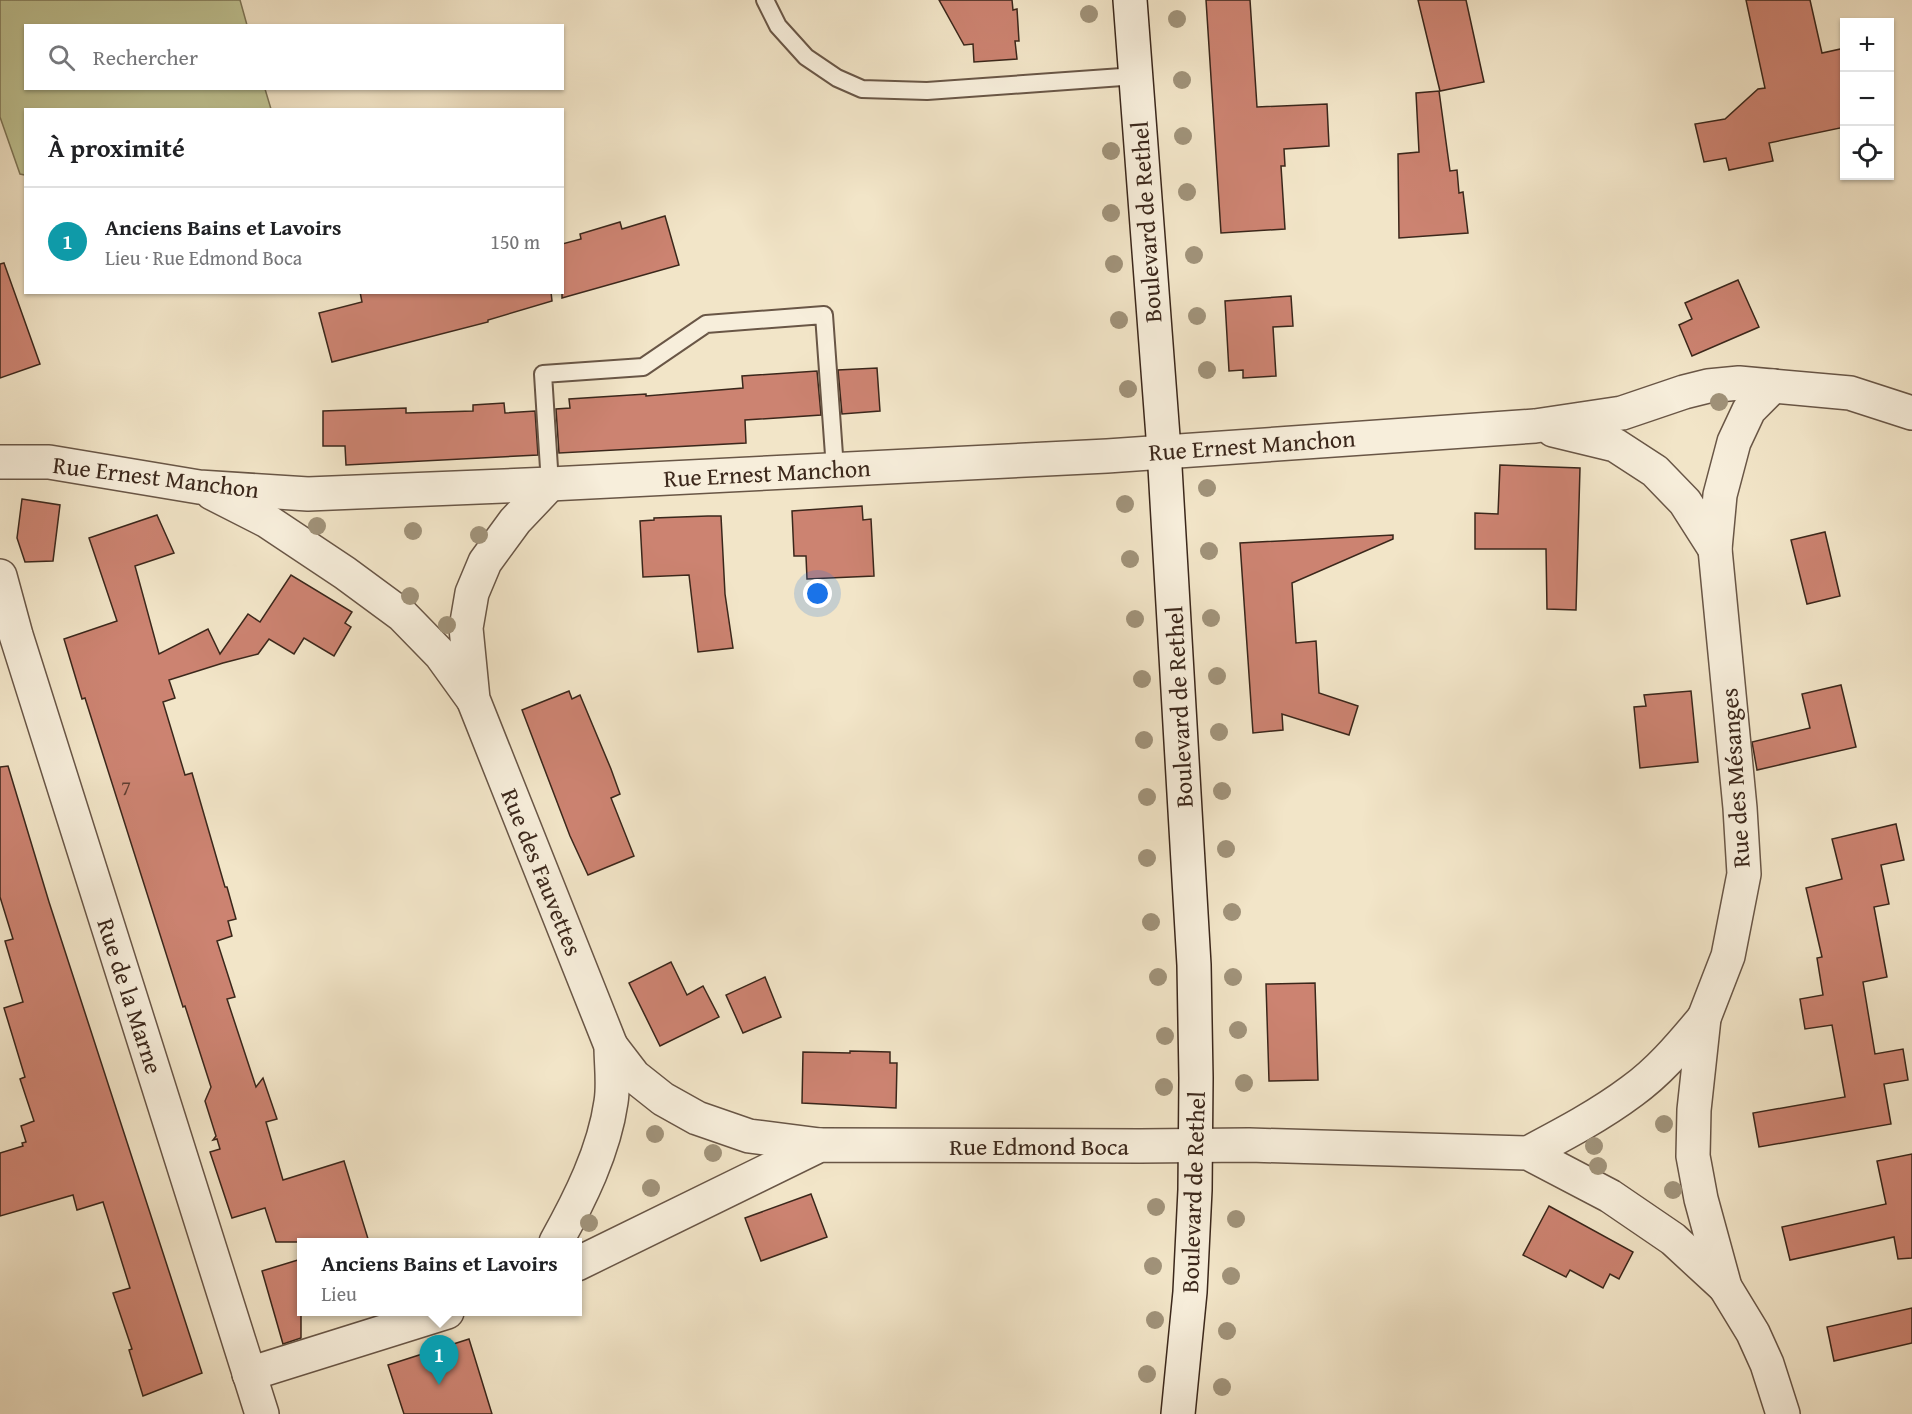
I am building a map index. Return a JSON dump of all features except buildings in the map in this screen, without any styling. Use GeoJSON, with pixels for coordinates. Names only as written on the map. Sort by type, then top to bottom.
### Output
{"type":"FeatureCollection","features":[{"type":"Feature","properties":{"kind":"street","name":"Boulevard de Rethel"},"geometry":{"type":"LineString","coordinates":[[1130,0],[1164,450],[1194,965],[1196,1145],[1190,1292],[1178,1414]]}},
{"type":"Feature","properties":{"kind":"street","name":"Rue Ernest Manchon"},"geometry":{"type":"LineString","coordinates":[[0,462],[49,462],[199,487],[308,494],[1107,456],[1164,450],[1535,426],[1622,413],[1708,386],[1740,383],[1850,393],[1912,412]]}},
{"type":"Feature","properties":{"kind":"street","name":"Rue des Mésanges"},"geometry":{"type":"LineString","coordinates":[[1773,386],[1749,410],[1734,442],[1720,495],[1715,549],[1739,796],[1744,874],[1728,956],[1704,1018],[1694,1110],[1693,1156],[1701,1199],[1725,1287],[1753,1333],[1767,1364],[1783,1414]]}},
{"type":"Feature","properties":{"kind":"street","name":"Rue Ernest Manchon"},"geometry":{"type":"LineString","coordinates":[[1535,426],[1615,445],[1655,471],[1685,502],[1715,549]]}},
{"type":"Feature","properties":{"kind":"street","name":"Rue des Fauvettes"},"geometry":{"type":"LineString","coordinates":[[473,699],[466,628],[472,593],[485,562],[515,521],[550,484]]}},
{"type":"Feature","properties":{"kind":"street","name":"Rue des Fauvettes"},"geometry":{"type":"LineString","coordinates":[[199,487],[267,521],[345,573],[402,615],[441,655],[473,699],[611,1046],[634,1076],[663,1099],[697,1118],[749,1136],[820,1145]]}},
{"type":"Feature","properties":{"kind":"street","name":"Rue de la Marne"},"geometry":{"type":"LineString","coordinates":[[0,576],[8,642],[262,1414]]}},
{"type":"Feature","properties":{"kind":"street","name":"Rue Edmond Boca"},"geometry":{"type":"LineString","coordinates":[[1528,1153],[1586,1122],[1634,1090],[1673,1054],[1704,1018]]}},
{"type":"Feature","properties":{"kind":"street","name":"Rue des Fauvettes"},"geometry":{"type":"LineString","coordinates":[[558,1238],[578,1204],[599,1149],[612,1101],[611,1046]]}},
{"type":"Feature","properties":{"kind":"street","name":"Rue Edmond Boca"},"geometry":{"type":"LineString","coordinates":[[582,1262],[820,1145],[1249,1144],[1528,1153],[1610,1196],[1672,1239],[1725,1287]]}},
{"type":"Feature","properties":{"kind":"street"},"geometry":{"type":"LineString","coordinates":[[249,1374],[431,1316]]}},
{"type":"Feature","properties":{"kind":"lane"},"geometry":{"type":"LineString","coordinates":[[765,0],[778,26],[806,57],[837,78],[862,89],[927,92],[1136,76]]}},
{"type":"Feature","properties":{"kind":"lane"},"geometry":{"type":"LineString","coordinates":[[550,484],[543,374],[642,367],[706,324],[824,315],[835,469]]}},
{"type":"Feature","properties":{"kind":"green space"},"geometry":{"type":"Polygon","coordinates":[[[0,0],[240,0],[247,24],[24,24],[24,90],[265,90],[271,108],[24,108],[24,175],[20,174],[0,117],[0,0]]]}},
{"type":"Feature","properties":{"kind":"place","name":"Anciens Bains et Lavoirs"},"geometry":{"type":"Point","coordinates":[439,1385]}}]}
